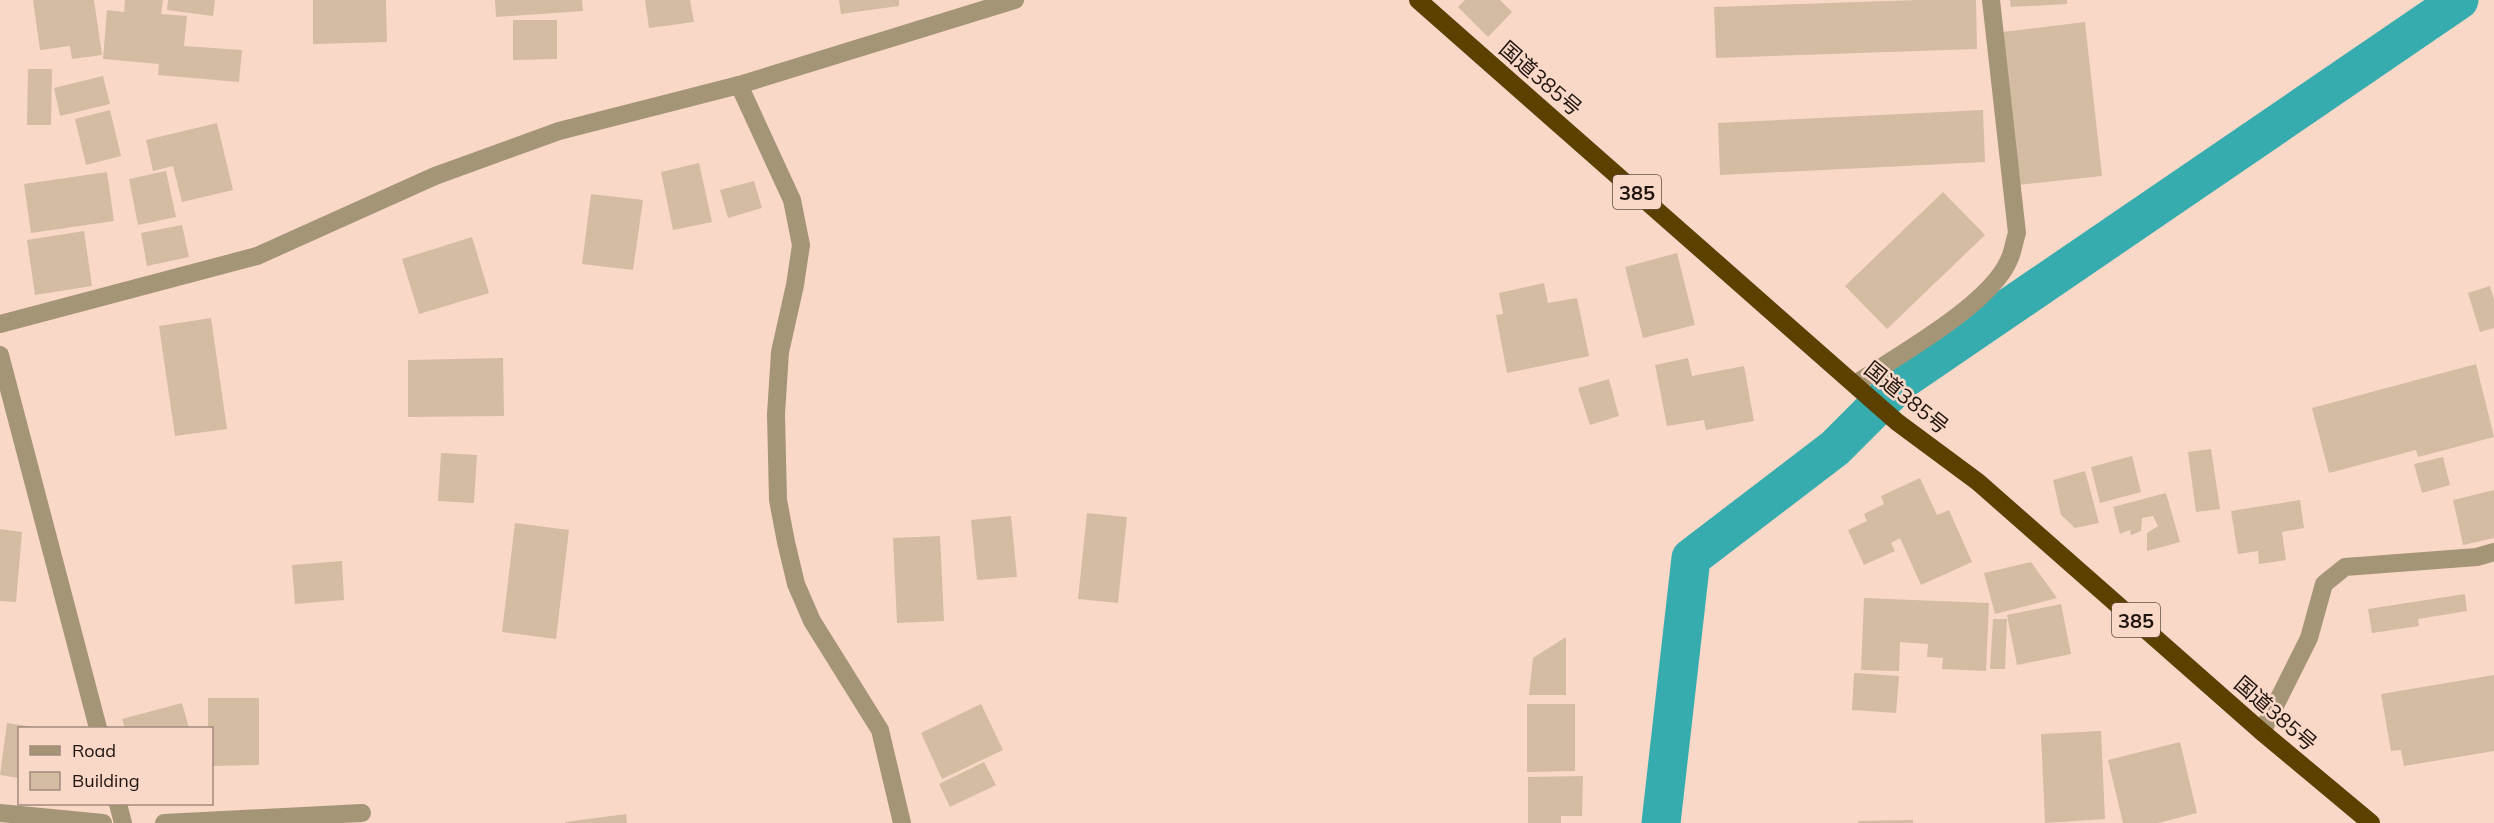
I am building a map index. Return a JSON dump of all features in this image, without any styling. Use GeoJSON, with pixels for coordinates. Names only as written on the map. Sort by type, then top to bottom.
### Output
{"type":"FeatureCollection","features":[{"type":"Feature","properties":{"kind":"highway","name":"国道385号"},"geometry":{"type":"LineString","coordinates":[[1418,0],[1897,422],[1978,482],[2262,732],[2371,823]]}},
{"type":"Feature","properties":{"kind":"street"},"geometry":{"type":"LineString","coordinates":[[0,324],[257,256],[435,176],[559,131],[739,85],[1015,0]]}},
{"type":"Feature","properties":{"kind":"street"},"geometry":{"type":"LineString","coordinates":[[1855,384],[1967,309],[1992,286],[2009,261],[2016,233],[1990,0]]}},
{"type":"Feature","properties":{"kind":"street"},"geometry":{"type":"LineString","coordinates":[[739,85],[792,200],[801,245],[795,285],[780,352],[776,414],[778,500],[786,542],[796,584],[812,621],[880,730],[902,823]]}},
{"type":"Feature","properties":{"kind":"street"},"geometry":{"type":"LineString","coordinates":[[0,355],[97,727]]}},
{"type":"Feature","properties":{"kind":"street"},"geometry":{"type":"LineString","coordinates":[[2262,732],[2309,638],[2324,584],[2345,567],[2477,557],[2494,552]]}},
{"type":"Feature","properties":{"kind":"street"},"geometry":{"type":"LineString","coordinates":[[118,805],[123,823]]}},
{"type":"Feature","properties":{"kind":"street"},"geometry":{"type":"LineString","coordinates":[[0,813],[103,823]]}},
{"type":"Feature","properties":{"kind":"street"},"geometry":{"type":"LineString","coordinates":[[164,823],[362,813]]}},
{"type":"Feature","properties":{"kind":"building"},"geometry":{"type":"Polygon","coordinates":[[[33,0],[94,0],[102,55],[72,59],[70,46],[40,50],[33,0]]]}},
{"type":"Feature","properties":{"kind":"building"},"geometry":{"type":"Polygon","coordinates":[[[125,0],[163,0],[161,14],[187,16],[184,46],[242,50],[239,82],[158,75],[159,64],[103,59],[107,10],[124,12],[125,0]]]}},
{"type":"Feature","properties":{"kind":"building"},"geometry":{"type":"Polygon","coordinates":[[[168,0],[215,0],[213,16],[167,10],[168,0]]]}},
{"type":"Feature","properties":{"kind":"building"},"geometry":{"type":"Polygon","coordinates":[[[313,0],[386,0],[387,42],[313,44],[313,0]]]}},
{"type":"Feature","properties":{"kind":"building"},"geometry":{"type":"Polygon","coordinates":[[[495,0],[582,0],[583,11],[496,17],[495,0]]]}},
{"type":"Feature","properties":{"kind":"building"},"geometry":{"type":"Polygon","coordinates":[[[645,0],[690,0],[694,22],[649,28],[645,0]]]}},
{"type":"Feature","properties":{"kind":"building"},"geometry":{"type":"Polygon","coordinates":[[[839,0],[899,0],[899,6],[841,14],[839,0]]]}},
{"type":"Feature","properties":{"kind":"building"},"geometry":{"type":"Polygon","coordinates":[[[1465,0],[1500,0],[1512,12],[1488,37],[1458,7],[1465,0]]]}},
{"type":"Feature","properties":{"kind":"building"},"geometry":{"type":"Polygon","coordinates":[[[1976,0],[1977,49],[1716,58],[1714,7],[1976,0]]]}},
{"type":"Feature","properties":{"kind":"building"},"geometry":{"type":"Polygon","coordinates":[[[2010,0],[2067,0],[2067,4],[2011,7],[2010,0]]]}},
{"type":"Feature","properties":{"kind":"building"},"geometry":{"type":"Polygon","coordinates":[[[513,20],[557,20],[557,59],[513,60],[513,20]]]}},
{"type":"Feature","properties":{"kind":"building"},"geometry":{"type":"Polygon","coordinates":[[[2085,22],[2102,176],[2018,185],[2002,32],[2085,22]]]}},
{"type":"Feature","properties":{"kind":"building"},"geometry":{"type":"Polygon","coordinates":[[[28,69],[52,69],[51,125],[27,125],[28,69]]]}},
{"type":"Feature","properties":{"kind":"building"},"geometry":{"type":"Polygon","coordinates":[[[103,76],[110,104],[60,116],[54,88],[103,76]]]}},
{"type":"Feature","properties":{"kind":"building"},"geometry":{"type":"Polygon","coordinates":[[[110,110],[121,156],[86,165],[75,119],[110,110]]]}},
{"type":"Feature","properties":{"kind":"building"},"geometry":{"type":"Polygon","coordinates":[[[1983,110],[1985,162],[1720,175],[1718,123],[1983,110]]]}},
{"type":"Feature","properties":{"kind":"building"},"geometry":{"type":"Polygon","coordinates":[[[217,123],[233,190],[182,202],[173,166],[153,171],[146,140],[217,123]]]}},
{"type":"Feature","properties":{"kind":"building"},"geometry":{"type":"Polygon","coordinates":[[[699,163],[712,222],[673,230],[661,172],[699,163]]]}},
{"type":"Feature","properties":{"kind":"building"},"geometry":{"type":"Polygon","coordinates":[[[166,171],[176,217],[138,225],[129,179],[166,171]]]}},
{"type":"Feature","properties":{"kind":"building"},"geometry":{"type":"Polygon","coordinates":[[[107,172],[114,221],[31,233],[24,184],[107,172]]]}},
{"type":"Feature","properties":{"kind":"building"},"geometry":{"type":"Polygon","coordinates":[[[754,181],[762,208],[728,218],[720,190],[754,181]]]}},
{"type":"Feature","properties":{"kind":"building"},"geometry":{"type":"Polygon","coordinates":[[[1943,192],[1985,235],[1887,329],[1845,286],[1943,192]]]}},
{"type":"Feature","properties":{"kind":"building"},"geometry":{"type":"Polygon","coordinates":[[[591,194],[643,200],[633,270],[582,264],[591,194]]]}},
{"type":"Feature","properties":{"kind":"building"},"geometry":{"type":"Polygon","coordinates":[[[182,225],[189,257],[147,266],[141,233],[182,225]]]}},
{"type":"Feature","properties":{"kind":"building"},"geometry":{"type":"Polygon","coordinates":[[[84,231],[92,286],[35,295],[27,240],[84,231]]]}},
{"type":"Feature","properties":{"kind":"building"},"geometry":{"type":"Polygon","coordinates":[[[472,237],[489,293],[419,314],[402,259],[472,237]]]}},
{"type":"Feature","properties":{"kind":"building"},"geometry":{"type":"Polygon","coordinates":[[[1677,253],[1695,325],[1643,338],[1625,267],[1677,253]]]}},
{"type":"Feature","properties":{"kind":"building"},"geometry":{"type":"Polygon","coordinates":[[[1544,283],[1548,303],[1577,298],[1589,356],[1507,373],[1496,315],[1503,314],[1499,293],[1544,283]]]}},
{"type":"Feature","properties":{"kind":"building"},"geometry":{"type":"Polygon","coordinates":[[[2490,286],[2494,300],[2494,328],[2480,332],[2468,293],[2490,286]]]}},
{"type":"Feature","properties":{"kind":"building"},"geometry":{"type":"Polygon","coordinates":[[[211,318],[227,429],[175,436],[159,326],[211,318]]]}},
{"type":"Feature","properties":{"kind":"building"},"geometry":{"type":"Polygon","coordinates":[[[503,358],[504,416],[408,417],[408,360],[503,358]]]}},
{"type":"Feature","properties":{"kind":"building"},"geometry":{"type":"Polygon","coordinates":[[[1688,358],[1692,376],[1744,366],[1754,421],[1706,430],[1704,420],[1667,426],[1655,365],[1688,358]]]}},
{"type":"Feature","properties":{"kind":"building"},"geometry":{"type":"Polygon","coordinates":[[[2476,364],[2494,437],[2418,457],[2416,450],[2329,473],[2312,408],[2476,364]]]}},
{"type":"Feature","properties":{"kind":"building"},"geometry":{"type":"Polygon","coordinates":[[[1609,379],[1619,416],[1590,425],[1578,388],[1609,379]]]}},
{"type":"Feature","properties":{"kind":"building"},"geometry":{"type":"Polygon","coordinates":[[[2211,449],[2220,509],[2196,512],[2188,452],[2211,449]]]}},
{"type":"Feature","properties":{"kind":"building"},"geometry":{"type":"Polygon","coordinates":[[[441,453],[477,455],[474,503],[438,501],[441,453]]]}},
{"type":"Feature","properties":{"kind":"building"},"geometry":{"type":"Polygon","coordinates":[[[2132,456],[2141,492],[2100,503],[2091,467],[2132,456]]]}},
{"type":"Feature","properties":{"kind":"building"},"geometry":{"type":"Polygon","coordinates":[[[2443,457],[2450,485],[2422,493],[2414,464],[2443,457]]]}},
{"type":"Feature","properties":{"kind":"building"},"geometry":{"type":"Polygon","coordinates":[[[2085,471],[2099,523],[2075,528],[2061,515],[2053,480],[2085,471]]]}},
{"type":"Feature","properties":{"kind":"building"},"geometry":{"type":"Polygon","coordinates":[[[1920,478],[1937,515],[1949,510],[1972,562],[1921,585],[1900,538],[1891,543],[1895,551],[1864,565],[1848,530],[1867,521],[1864,514],[1884,504],[1881,496],[1920,478]]]}},
{"type":"Feature","properties":{"kind":"building"},"geometry":{"type":"Polygon","coordinates":[[[2494,490],[2494,538],[2463,545],[2453,500],[2494,490]]]}},
{"type":"Feature","properties":{"kind":"building"},"geometry":{"type":"Polygon","coordinates":[[[2166,493],[2180,542],[2147,551],[2147,533],[2158,526],[2153,516],[2142,518],[2141,531],[2131,535],[2130,530],[2120,534],[2113,507],[2166,493]]]}},
{"type":"Feature","properties":{"kind":"building"},"geometry":{"type":"Polygon","coordinates":[[[2300,500],[2304,528],[2282,532],[2286,560],[2259,564],[2258,551],[2238,554],[2231,511],[2300,500]]]}},
{"type":"Feature","properties":{"kind":"building"},"geometry":{"type":"Polygon","coordinates":[[[1087,513],[1127,517],[1118,603],[1078,599],[1087,513]]]}},
{"type":"Feature","properties":{"kind":"building"},"geometry":{"type":"Polygon","coordinates":[[[1011,516],[1017,577],[977,580],[971,520],[1011,516]]]}},
{"type":"Feature","properties":{"kind":"building"},"geometry":{"type":"Polygon","coordinates":[[[515,523],[569,530],[556,639],[502,632],[515,523]]]}},
{"type":"Feature","properties":{"kind":"building"},"geometry":{"type":"Polygon","coordinates":[[[0,529],[22,532],[16,602],[0,601],[0,529]]]}},
{"type":"Feature","properties":{"kind":"building"},"geometry":{"type":"Polygon","coordinates":[[[940,536],[944,621],[897,623],[893,538],[940,536]]]}},
{"type":"Feature","properties":{"kind":"building"},"geometry":{"type":"Polygon","coordinates":[[[342,561],[344,600],[295,604],[292,565],[342,561]]]}},
{"type":"Feature","properties":{"kind":"building"},"geometry":{"type":"Polygon","coordinates":[[[2031,562],[2057,598],[1995,614],[1984,573],[2031,562]]]}},
{"type":"Feature","properties":{"kind":"building"},"geometry":{"type":"Polygon","coordinates":[[[2465,594],[2467,611],[2418,619],[2419,626],[2372,633],[2368,609],[2465,594]]]}},
{"type":"Feature","properties":{"kind":"building"},"geometry":{"type":"Polygon","coordinates":[[[1864,598],[1989,603],[1986,671],[1942,669],[1943,658],[1927,657],[1928,644],[1900,642],[1899,671],[1861,670],[1864,598]]]}},
{"type":"Feature","properties":{"kind":"building"},"geometry":{"type":"Polygon","coordinates":[[[2061,604],[2071,654],[2017,665],[2007,615],[2061,604]]]}},
{"type":"Feature","properties":{"kind":"building"},"geometry":{"type":"Polygon","coordinates":[[[1993,619],[2007,619],[2005,669],[1990,669],[1993,619]]]}},
{"type":"Feature","properties":{"kind":"building"},"geometry":{"type":"Polygon","coordinates":[[[1566,637],[1566,695],[1529,695],[1533,658],[1566,637]]]}},
{"type":"Feature","properties":{"kind":"building"},"geometry":{"type":"Polygon","coordinates":[[[1854,673],[1899,676],[1896,713],[1852,710],[1854,673]]]}},
{"type":"Feature","properties":{"kind":"building"},"geometry":{"type":"Polygon","coordinates":[[[2494,675],[2494,751],[2404,766],[2401,750],[2391,751],[2381,694],[2494,675]]]}},
{"type":"Feature","properties":{"kind":"building"},"geometry":{"type":"Polygon","coordinates":[[[208,698],[259,698],[259,765],[213,766],[213,727],[208,727],[208,698]]]}},
{"type":"Feature","properties":{"kind":"building"},"geometry":{"type":"Polygon","coordinates":[[[182,703],[189,727],[125,727],[122,719],[182,703]]]}},
{"type":"Feature","properties":{"kind":"building"},"geometry":{"type":"Polygon","coordinates":[[[981,704],[1003,750],[942,779],[921,733],[981,704]]]}},
{"type":"Feature","properties":{"kind":"building"},"geometry":{"type":"Polygon","coordinates":[[[1527,704],[1575,704],[1575,771],[1527,772],[1527,704]]]}},
{"type":"Feature","properties":{"kind":"building"},"geometry":{"type":"Polygon","coordinates":[[[7,723],[34,727],[18,727],[18,778],[0,775],[7,723]]]}},
{"type":"Feature","properties":{"kind":"building"},"geometry":{"type":"Polygon","coordinates":[[[2101,731],[2105,819],[2045,823],[2041,734],[2101,731]]]}},
{"type":"Feature","properties":{"kind":"building"},"geometry":{"type":"Polygon","coordinates":[[[2180,742],[2197,813],[2158,823],[2123,823],[2108,760],[2180,742]]]}},
{"type":"Feature","properties":{"kind":"building"},"geometry":{"type":"Polygon","coordinates":[[[984,762],[996,785],[950,807],[939,784],[984,762]]]}},
{"type":"Feature","properties":{"kind":"building"},"geometry":{"type":"Polygon","coordinates":[[[1583,776],[1582,816],[1561,816],[1561,823],[1528,823],[1528,777],[1583,776]]]}},
{"type":"Feature","properties":{"kind":"building"},"geometry":{"type":"Polygon","coordinates":[[[626,814],[627,823],[565,823],[565,822],[626,814]]]}},
{"type":"Feature","properties":{"kind":"building"},"geometry":{"type":"Polygon","coordinates":[[[1913,820],[1913,823],[1858,823],[1858,821],[1913,820]]]}},
{"type":"Feature","properties":{"kind":"waterway"},"geometry":{"type":"LineString","coordinates":[[1661,823],[1691,558],[1835,448],[1904,379],[2459,0]]}}]}
